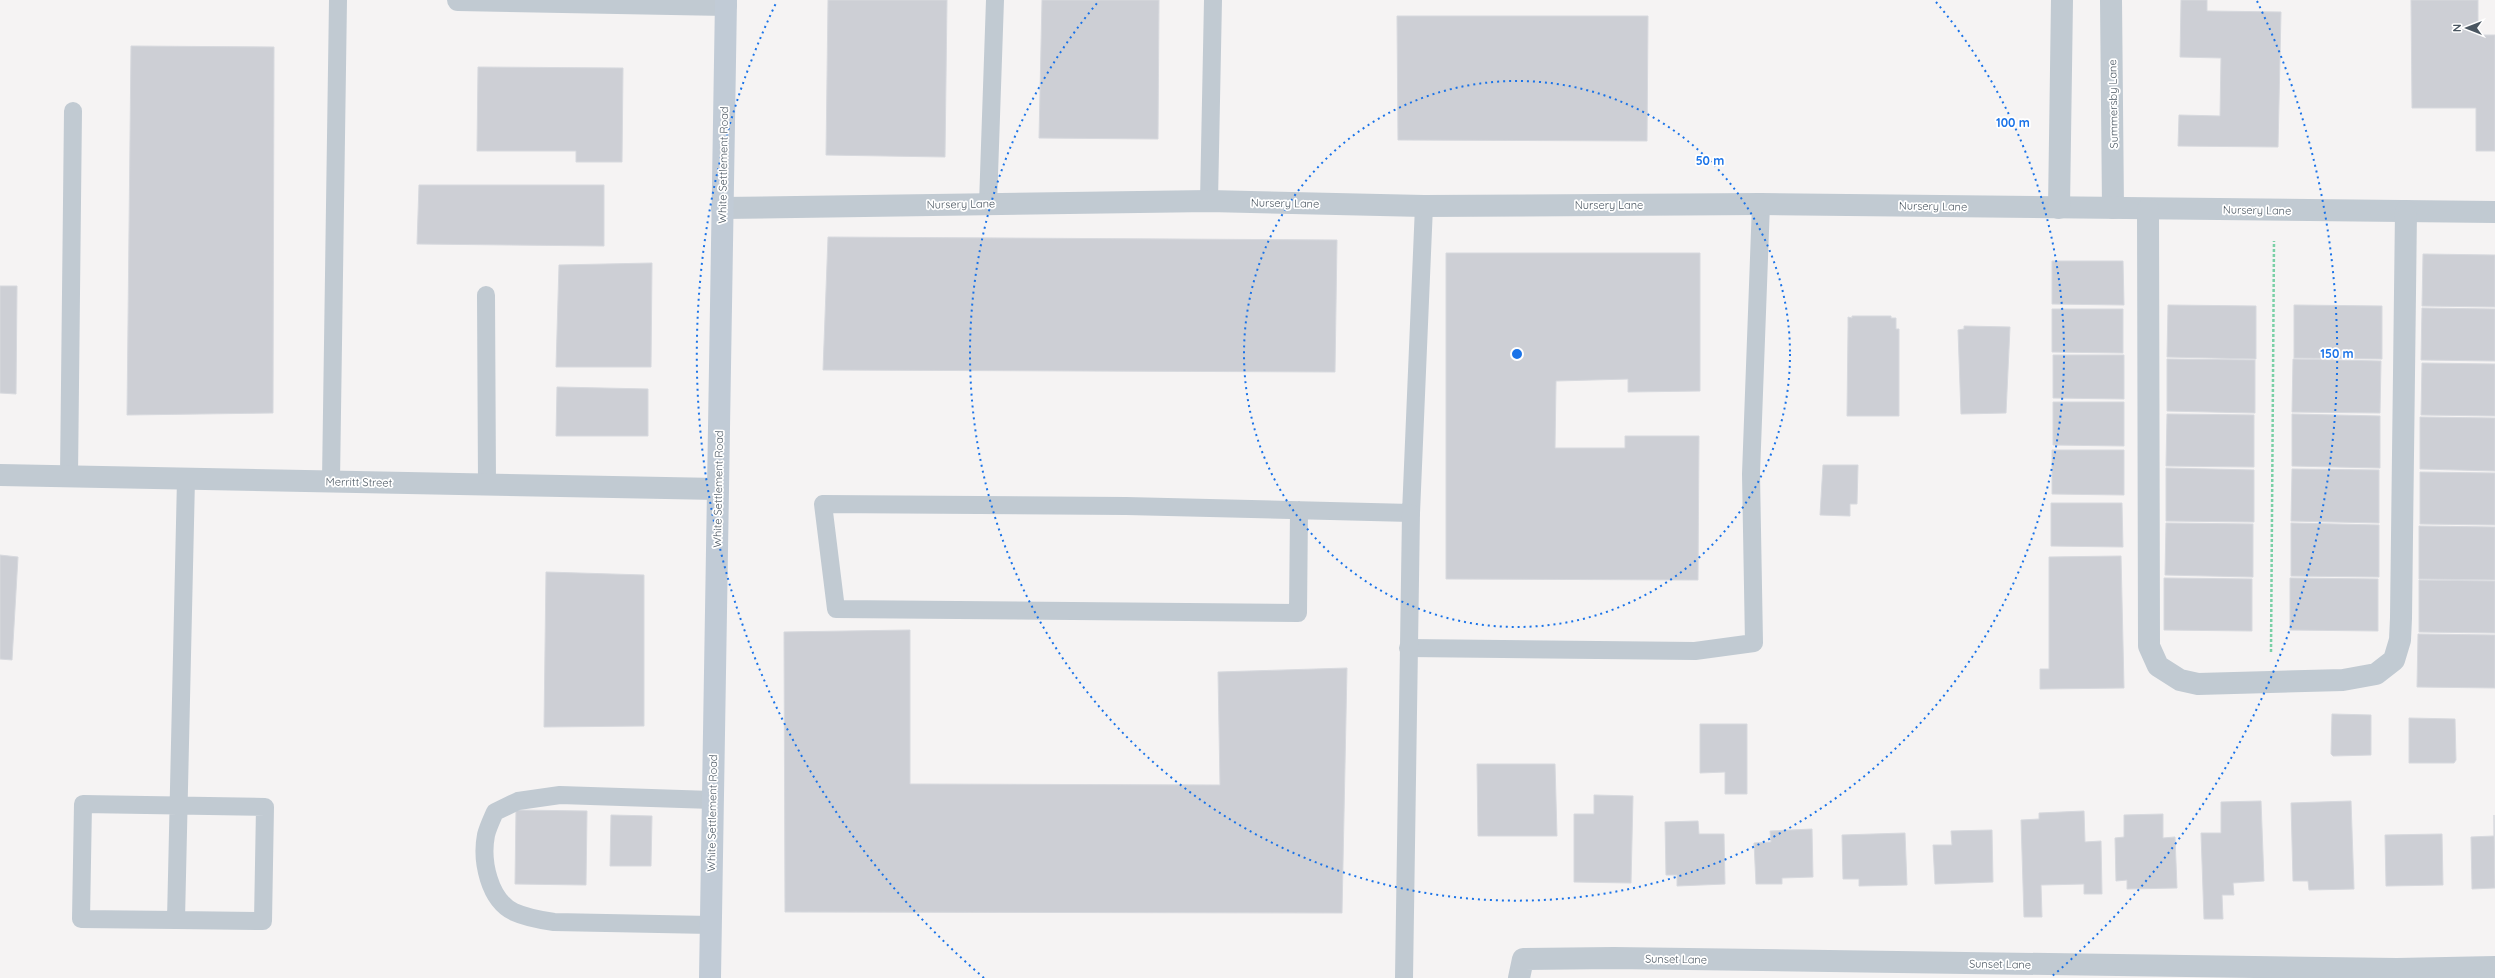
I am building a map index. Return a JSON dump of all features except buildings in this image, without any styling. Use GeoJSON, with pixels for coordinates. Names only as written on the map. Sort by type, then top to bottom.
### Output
{"type":"FeatureCollection","features":[{"type":"Feature","properties":{"kind":"main road","name":"White Settlement Road"},"geometry":{"type":"LineString","coordinates":[[710,978],[726,3]]}},
{"type":"Feature","properties":{"kind":"street"},"geometry":{"type":"LineString","coordinates":[[458,0],[726,3]]}},
{"type":"Feature","properties":{"kind":"street"},"geometry":{"type":"LineString","coordinates":[[2059,208],[2062,0]]}},
{"type":"Feature","properties":{"kind":"street","name":"Summersby Lane"},"geometry":{"type":"LineString","coordinates":[[2111,0],[2113,208]]}},
{"type":"Feature","properties":{"kind":"street","name":"Nursery Lane"},"geometry":{"type":"LineString","coordinates":[[722,208],[1208,201],[1424,206],[1761,204],[2495,212]]}},
{"type":"Feature","properties":{"kind":"street"},"geometry":{"type":"LineString","coordinates":[[2148,209],[2149,646],[2158,666],[2180,680],[2198,684],[2343,680],[2376,674],[2394,660],[2400,640],[2406,211]]}},
{"type":"Feature","properties":{"kind":"street","name":"Merritt Street"},"geometry":{"type":"LineString","coordinates":[[0,475],[718,489]]}},
{"type":"Feature","properties":{"kind":"street","name":"Sunset Lane"},"geometry":{"type":"LineString","coordinates":[[1519,978],[1523,959],[1607,958],[2397,969],[2495,967]]}},
{"type":"Feature","properties":{"kind":"lane"},"geometry":{"type":"LineString","coordinates":[[331,481],[338,0]]}},
{"type":"Feature","properties":{"kind":"lane"},"geometry":{"type":"LineString","coordinates":[[988,204],[995,0]]}},
{"type":"Feature","properties":{"kind":"lane"},"geometry":{"type":"LineString","coordinates":[[1208,201],[1213,0]]}},
{"type":"Feature","properties":{"kind":"lane"},"geometry":{"type":"LineString","coordinates":[[69,476],[72,111]]}},
{"type":"Feature","properties":{"kind":"lane"},"geometry":{"type":"LineString","coordinates":[[1408,648],[1695,651],[1754,643],[1751,474],[1761,204]]}},
{"type":"Feature","properties":{"kind":"lane"},"geometry":{"type":"LineString","coordinates":[[1404,978],[1411,512],[1424,206]]}},
{"type":"Feature","properties":{"kind":"lane"},"geometry":{"type":"LineString","coordinates":[[486,295],[487,484]]}},
{"type":"Feature","properties":{"kind":"lane"},"geometry":{"type":"LineString","coordinates":[[176,920],[186,479]]}},
{"type":"Feature","properties":{"kind":"lane"},"geometry":{"type":"LineString","coordinates":[[1299,510],[1298,614],[836,609],[823,504],[1126,506],[1411,512]]}},
{"type":"Feature","properties":{"kind":"lane"},"geometry":{"type":"LineString","coordinates":[[711,924],[554,922],[534,919],[513,912],[495,895],[486,871],[486,836],[495,812],[518,800],[560,795],[712,800]]}},
{"type":"Feature","properties":{"kind":"lane"},"geometry":{"type":"LineString","coordinates":[[83,804],[178,804],[265,807],[263,922],[176,920],[81,919],[83,804]]}},
{"type":"Feature","properties":{"kind":"path"},"geometry":{"type":"LineString","coordinates":[[2271,682],[2274,210]]}}]}
